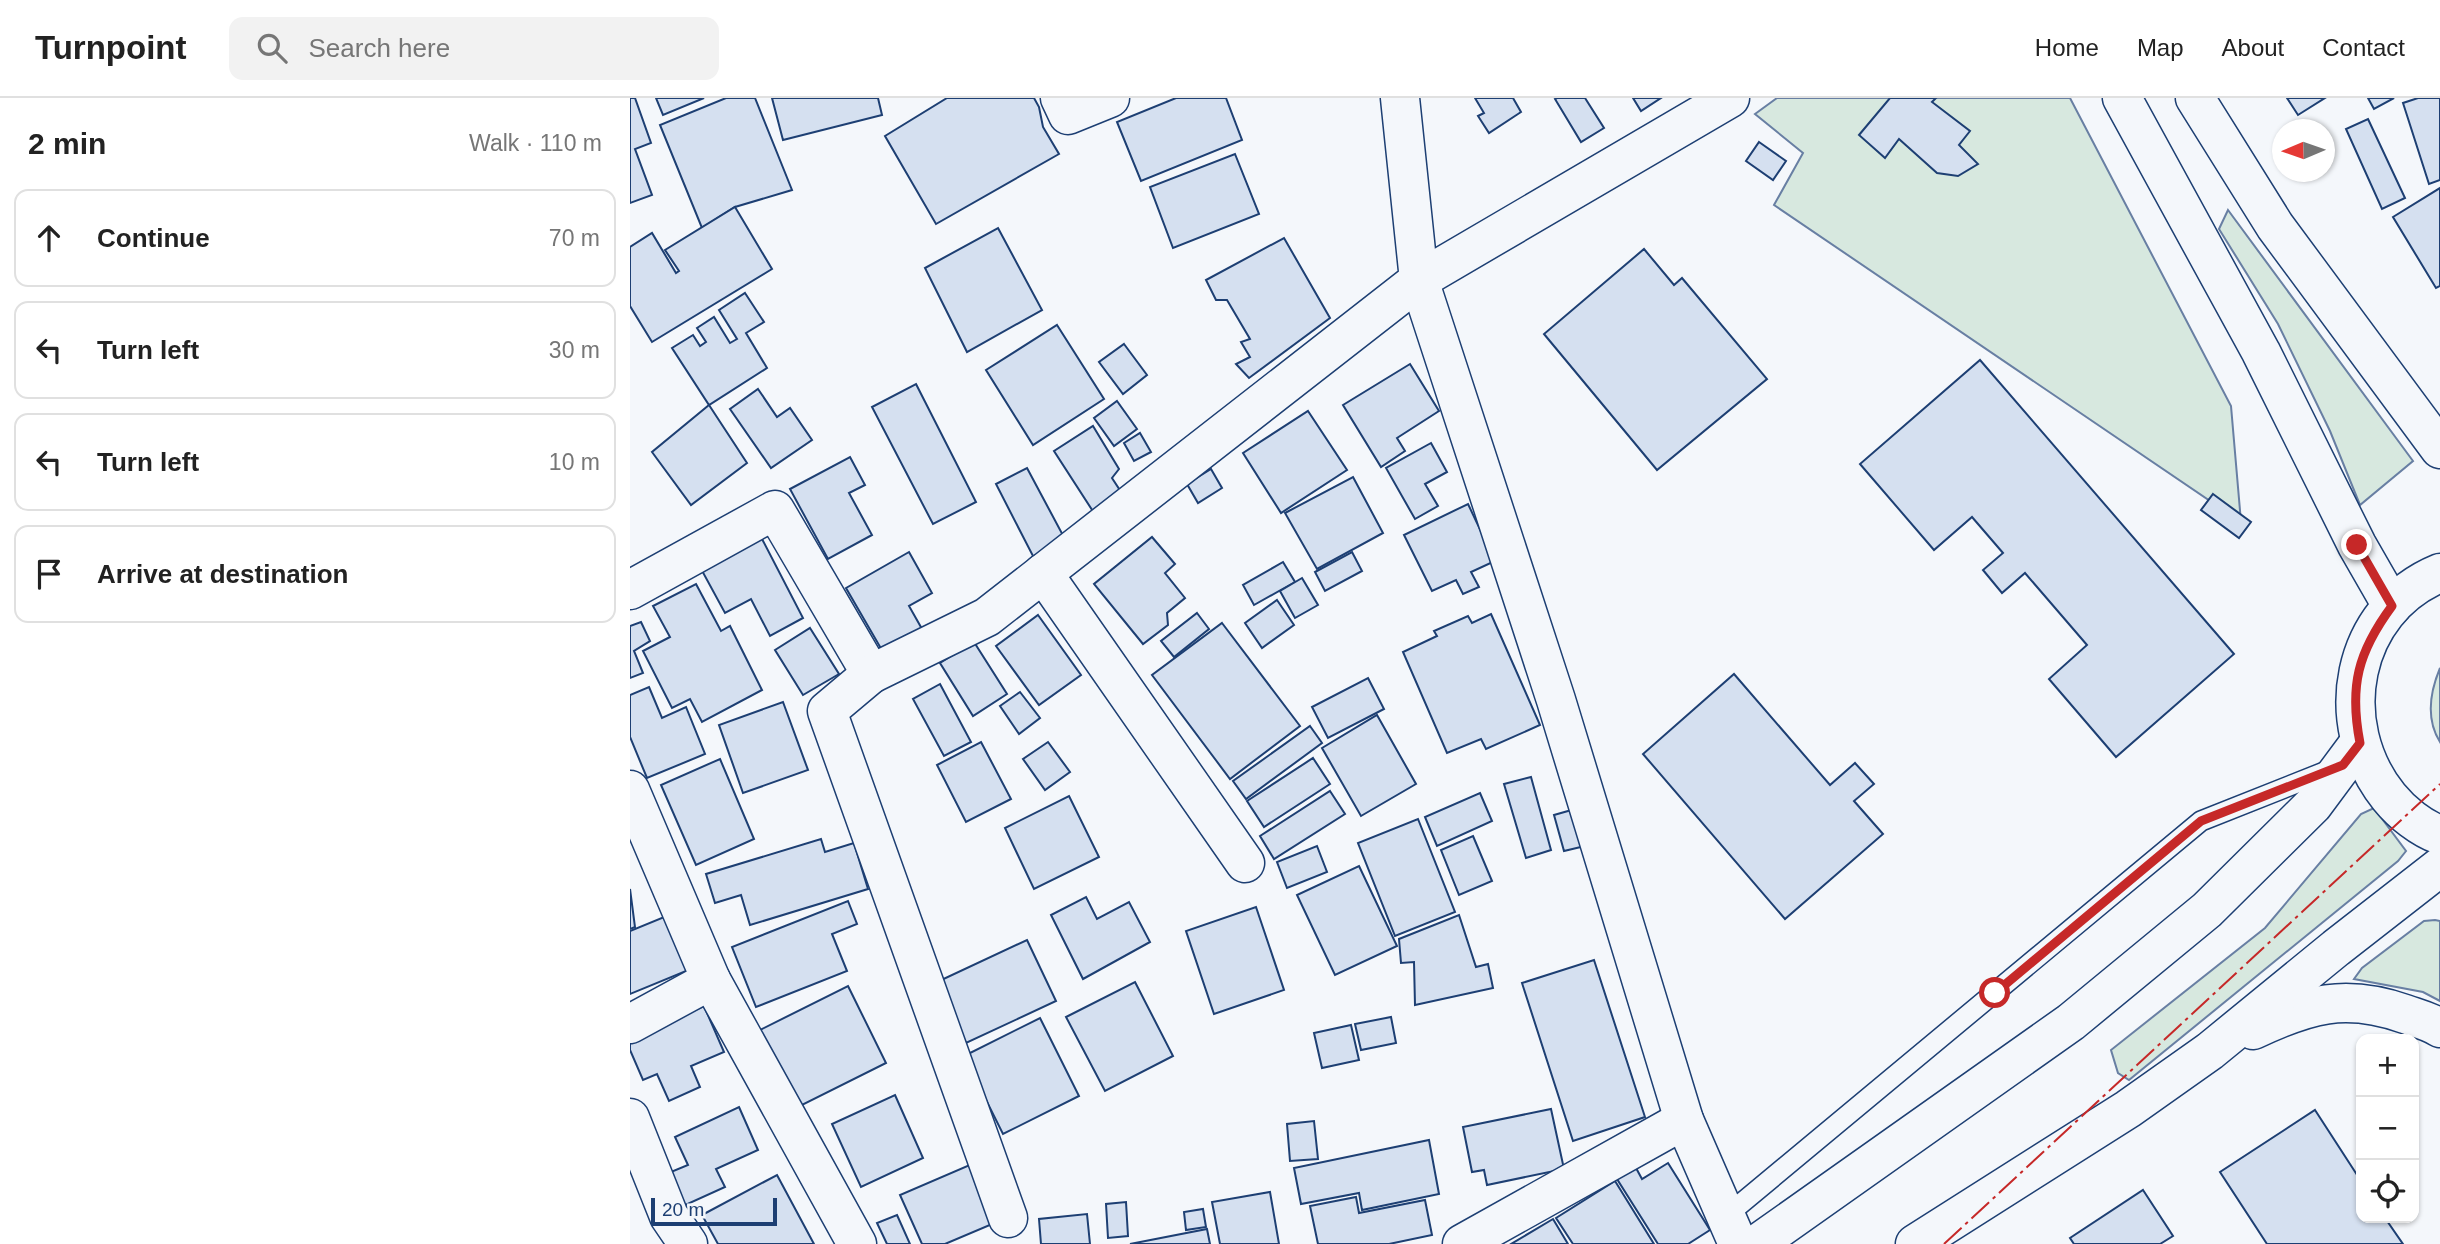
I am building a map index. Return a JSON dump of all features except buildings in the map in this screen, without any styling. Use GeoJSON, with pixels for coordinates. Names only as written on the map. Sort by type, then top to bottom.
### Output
{"type":"FeatureCollection","features":[{"type":"Feature","properties":{"kind":"street"},"geometry":{"type":"LineString","coordinates":[[1060,98],[1068,115],[1110,98]]}},
{"type":"Feature","properties":{"kind":"street"},"geometry":{"type":"LineString","coordinates":[[1400,98],[1419,280],[1556,701],[1684,1120],[1732,1230]]}},
{"type":"Feature","properties":{"kind":"street"},"geometry":{"type":"LineString","coordinates":[[1009,1218],[827,711],[871,674],[987,617],[1419,280],[1729,98]]}},
{"type":"Feature","properties":{"kind":"street"},"geometry":{"type":"LineString","coordinates":[[2122,98],[2261,352],[2357,545],[2392,606]]}},
{"type":"Feature","properties":{"kind":"street"},"geometry":{"type":"LineString","coordinates":[[2195,98],[2275,226],[2440,449]]}},
{"type":"Feature","properties":{"kind":"street"},"geometry":{"type":"LineString","coordinates":[[630,590],[775,510],[871,674]]}},
{"type":"Feature","properties":{"kind":"street"},"geometry":{"type":"LineString","coordinates":[[1042,573],[1245,863]]}},
{"type":"Feature","properties":{"kind":"street"},"geometry":{"type":"LineString","coordinates":[[1756,1244],[2082,1014],[2207,910],[2313,805],[2351,754],[2355,685],[2362,656],[2375,629],[2392,606],[2411,590],[2440,573]]}},
{"type":"Feature","properties":{"kind":"street"},"geometry":{"type":"LineString","coordinates":[[2351,754],[2399,810],[2440,835]]}},
{"type":"Feature","properties":{"kind":"street"},"geometry":{"type":"LineString","coordinates":[[630,790],[711,981],[857,1244]]}},
{"type":"Feature","properties":{"kind":"street"},"geometry":{"type":"LineString","coordinates":[[1915,1244],[2128,1109],[2210,1051],[2440,867]]}},
{"type":"Feature","properties":{"kind":"street"},"geometry":{"type":"LineString","coordinates":[[630,1024],[711,981]]}},
{"type":"Feature","properties":{"kind":"street"},"geometry":{"type":"LineString","coordinates":[[2210,1051],[2290,1013],[2341,1001],[2384,1006],[2440,1028]]}},
{"type":"Feature","properties":{"kind":"street"},"geometry":{"type":"LineString","coordinates":[[630,1118],[669,1216],[688,1244]]}},
{"type":"Feature","properties":{"kind":"street"},"geometry":{"type":"LineString","coordinates":[[1462,1244],[1684,1120]]}},
{"type":"Feature","properties":{"kind":"lane"},"geometry":{"type":"LineString","coordinates":[[1732,1230],[2201,821],[2351,754]]}},
{"type":"Feature","properties":{"kind":"shaded area"},"geometry":{"type":"Polygon","coordinates":[[[1777,98],[2070,98],[2231,406],[2241,522],[1774,205],[1803,153],[1755,114],[1777,98]]]}},
{"type":"Feature","properties":{"kind":"shaded area"},"geometry":{"type":"Polygon","coordinates":[[[2228,210],[2413,461],[2360,505],[2330,431],[2278,324],[2219,229],[2228,210]]]}},
{"type":"Feature","properties":{"kind":"shaded area"},"geometry":{"type":"Polygon","coordinates":[[[2440,668],[2440,742],[2432,724],[2431,705],[2440,668]]]}},
{"type":"Feature","properties":{"kind":"shaded area"},"geometry":{"type":"Polygon","coordinates":[[[2374,808],[2406,851],[2398,861],[2129,1080],[2118,1073],[2111,1050],[2265,928],[2361,814],[2374,808]]]}},
{"type":"Feature","properties":{"kind":"shaded area"},"geometry":{"type":"Polygon","coordinates":[[[2424,921],[2440,921],[2440,1001],[2423,992],[2354,979],[2362,968],[2424,921]]]}},
{"type":"Feature","properties":{"kind":"power"},"geometry":{"type":"LineString","coordinates":[[1944,1244],[2440,784]]}},
{"type":"Feature","properties":{"kind":"route"},"geometry":{"type":"LineString","coordinates":[[1995,993],[2201,821],[2343,765],[2360,743],[2354,714],[2355,685],[2362,656],[2375,629],[2392,606],[2357,545]]}}]}
